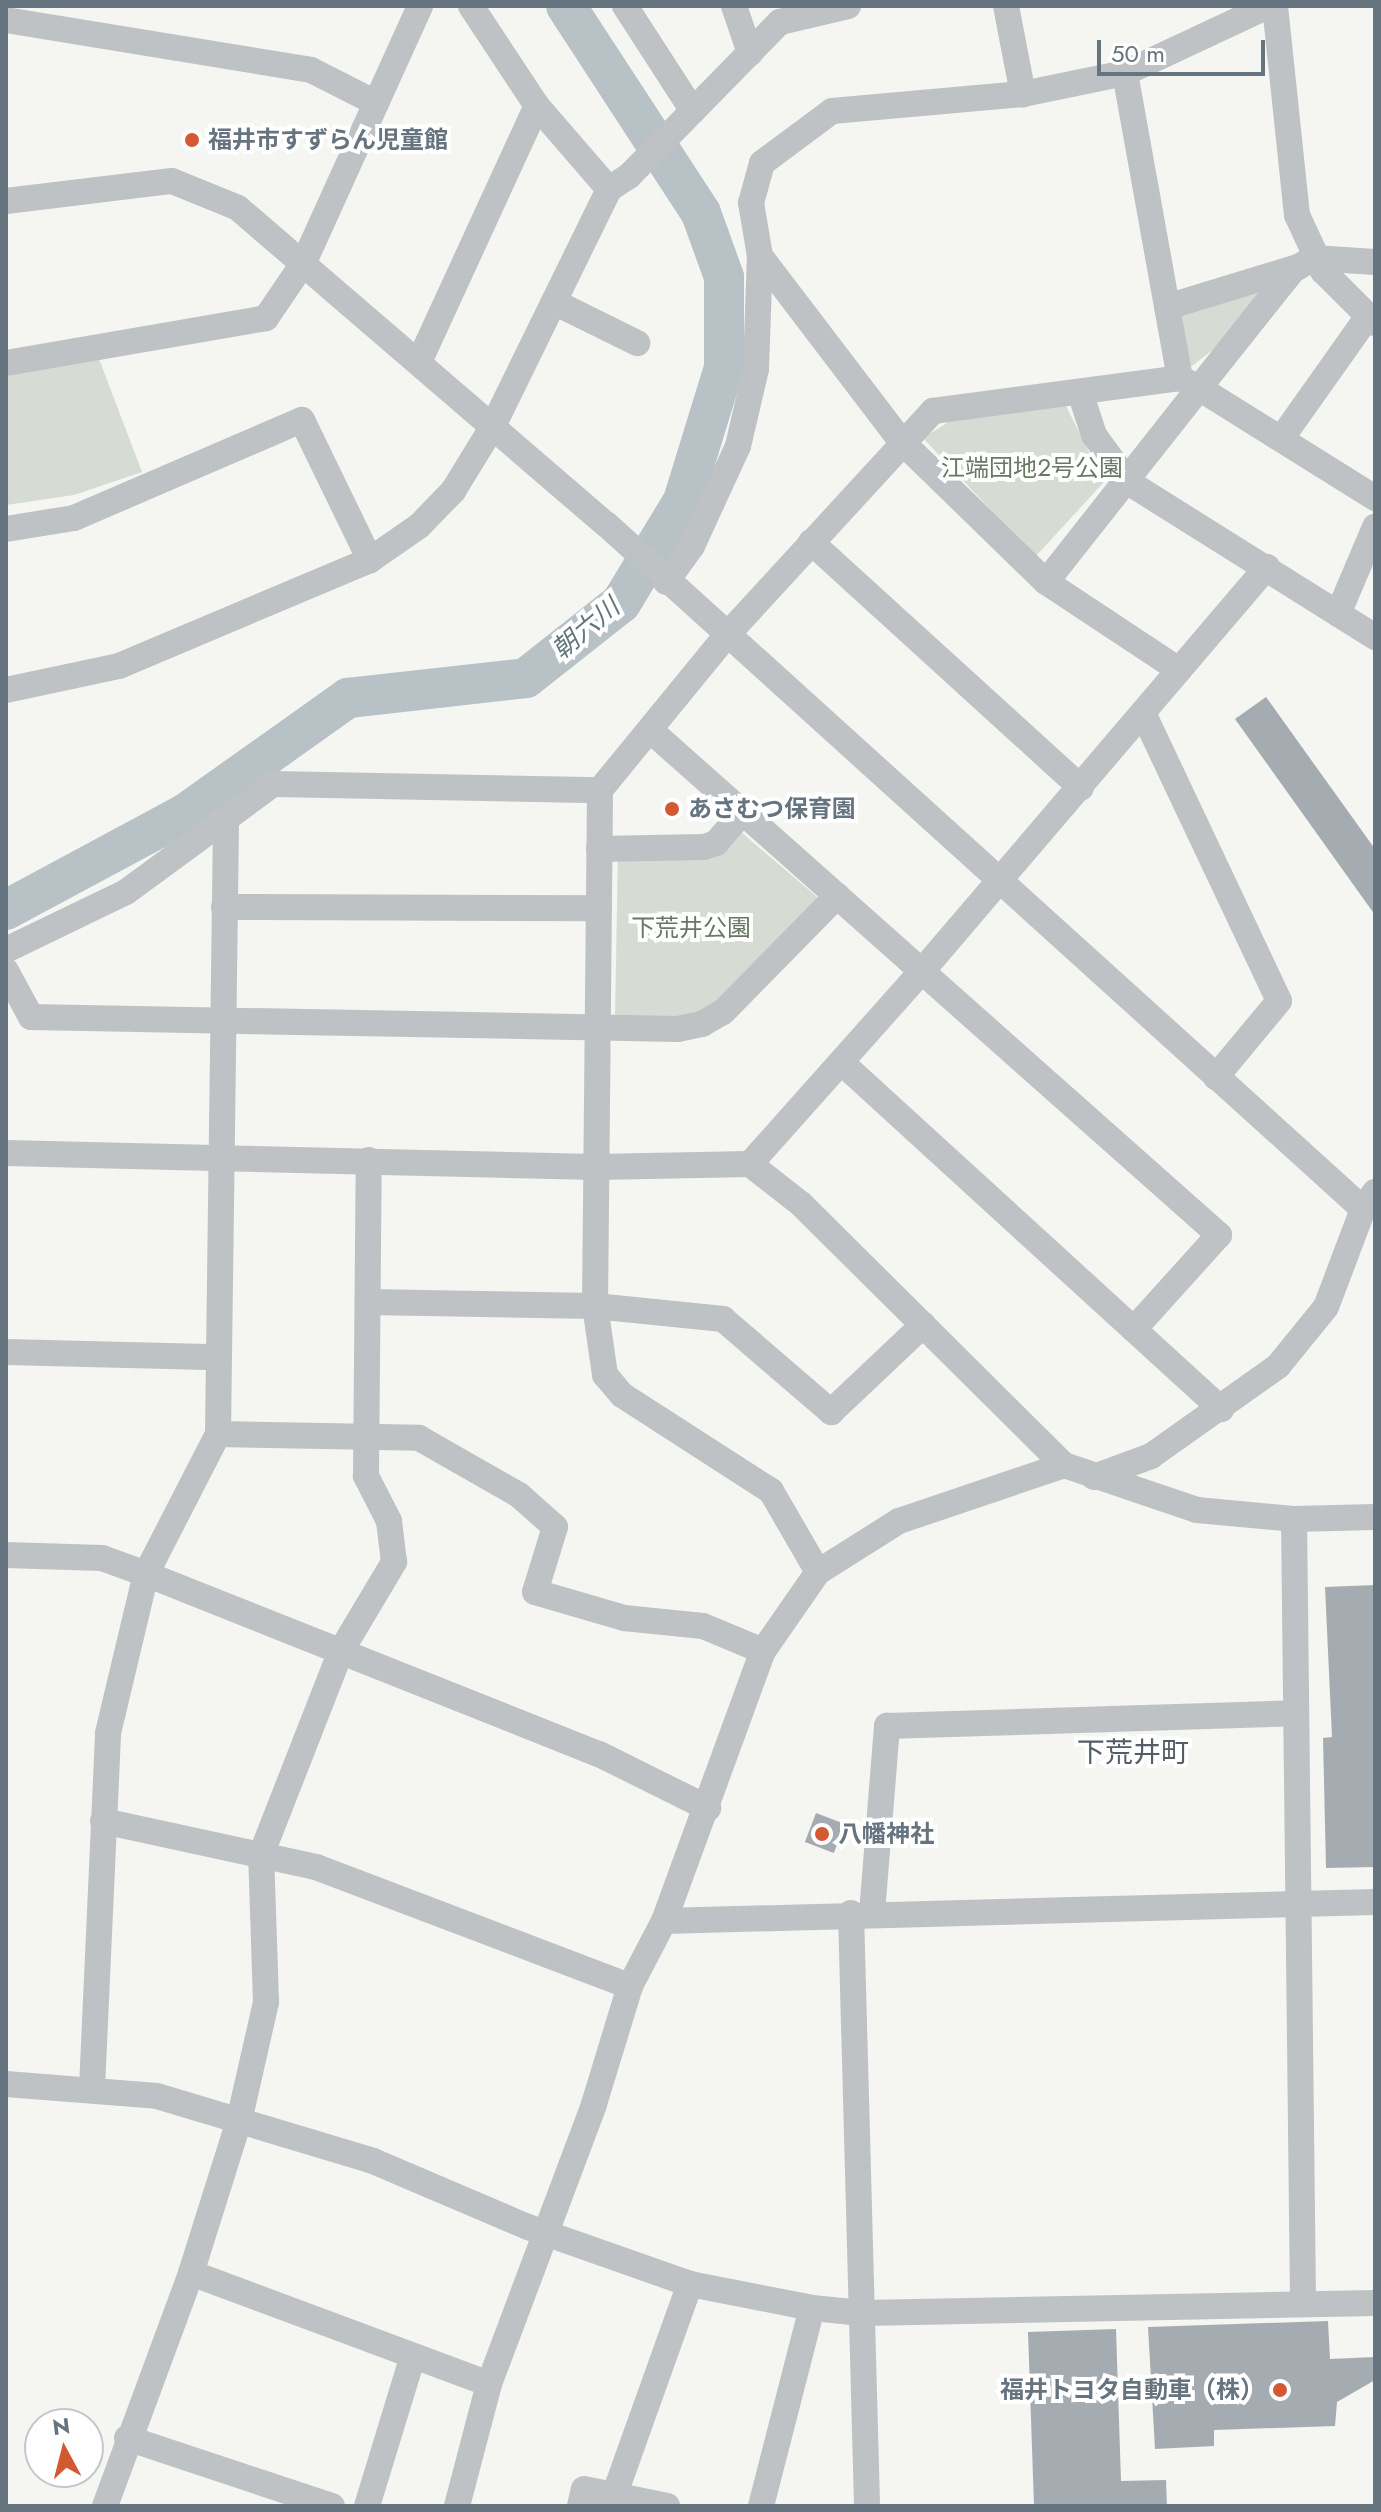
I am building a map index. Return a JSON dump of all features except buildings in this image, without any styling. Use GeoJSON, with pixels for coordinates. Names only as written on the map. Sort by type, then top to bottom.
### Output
{"type":"FeatureCollection","features":[{"type":"Feature","properties":{"kind":"street"},"geometry":{"type":"LineString","coordinates":[[6,363],[266,318],[304,262],[420,6]]}},
{"type":"Feature","properties":{"kind":"street"},"geometry":{"type":"LineString","coordinates":[[471,6],[537,106],[619,183]]}},
{"type":"Feature","properties":{"kind":"street"},"geometry":{"type":"LineString","coordinates":[[625,6],[687,117]]}},
{"type":"Feature","properties":{"kind":"street"},"geometry":{"type":"LineString","coordinates":[[734,6],[750,53]]}},
{"type":"Feature","properties":{"kind":"street"},"geometry":{"type":"LineString","coordinates":[[6,690],[119,666],[370,560],[419,526],[453,491],[493,426],[554,302],[619,183],[780,22],[848,6]]}},
{"type":"Feature","properties":{"kind":"street"},"geometry":{"type":"LineString","coordinates":[[1006,6],[1023,94]]}},
{"type":"Feature","properties":{"kind":"street"},"geometry":{"type":"LineString","coordinates":[[662,578],[692,546],[738,446],[756,369],[760,256],[751,203],[762,163],[832,111],[1023,94],[1125,73],[1268,6]]}},
{"type":"Feature","properties":{"kind":"street"},"geometry":{"type":"LineString","coordinates":[[1275,6],[1297,215],[1306,262],[1372,319],[1281,439]]}},
{"type":"Feature","properties":{"kind":"street"},"geometry":{"type":"LineString","coordinates":[[6,20],[311,70],[376,103]]}},
{"type":"Feature","properties":{"kind":"street"},"geometry":{"type":"LineString","coordinates":[[1125,73],[1167,307],[1189,383]]}},
{"type":"Feature","properties":{"kind":"street"},"geometry":{"type":"LineString","coordinates":[[419,362],[537,106]]}},
{"type":"Feature","properties":{"kind":"street"},"geometry":{"type":"LineString","coordinates":[[6,201],[172,181],[238,208],[606,524],[1216,1077],[1369,1200],[1326,1307],[1278,1366],[1151,1456],[1094,1477]]}},
{"type":"Feature","properties":{"kind":"street"},"geometry":{"type":"LineString","coordinates":[[760,256],[901,441],[1046,582],[1179,670]]}},
{"type":"Feature","properties":{"kind":"street"},"geometry":{"type":"LineString","coordinates":[[1167,307],[1306,262],[1375,262]]}},
{"type":"Feature","properties":{"kind":"street"},"geometry":{"type":"LineString","coordinates":[[1046,582],[1128,482],[1189,383],[1306,262]]}},
{"type":"Feature","properties":{"kind":"street"},"geometry":{"type":"LineString","coordinates":[[554,302],[637,343]]}},
{"type":"Feature","properties":{"kind":"street"},"geometry":{"type":"LineString","coordinates":[[818,1572],[771,1491],[622,1395],[605,1375],[595,1306],[600,790],[726,636],[901,441],[933,411],[1080,392],[1189,383],[1375,498]]}},
{"type":"Feature","properties":{"kind":"street"},"geometry":{"type":"LineString","coordinates":[[1080,392],[1094,435],[1128,482],[1375,637]]}},
{"type":"Feature","properties":{"kind":"street"},"geometry":{"type":"LineString","coordinates":[[6,529],[74,518],[302,420],[370,560]]}},
{"type":"Feature","properties":{"kind":"street"},"geometry":{"type":"LineString","coordinates":[[1338,614],[1375,527]]}},
{"type":"Feature","properties":{"kind":"street"},"geometry":{"type":"LineString","coordinates":[[811,542],[1081,788]]}},
{"type":"Feature","properties":{"kind":"street"},"geometry":{"type":"LineString","coordinates":[[750,1164],[1081,788],[1267,567]]}},
{"type":"Feature","properties":{"kind":"street"},"geometry":{"type":"LineString","coordinates":[[1143,713],[1279,1001],[1216,1077]]}},
{"type":"Feature","properties":{"kind":"street"},"geometry":{"type":"LineString","coordinates":[[650,730],[1219,1235],[1134,1329]]}},
{"type":"Feature","properties":{"kind":"street"},"geometry":{"type":"LineString","coordinates":[[6,950],[126,892],[226,823],[273,784],[600,790]]}},
{"type":"Feature","properties":{"kind":"street"},"geometry":{"type":"LineString","coordinates":[[599,849],[704,847],[716,843],[742,813]]}},
{"type":"Feature","properties":{"kind":"street"},"geometry":{"type":"LineString","coordinates":[[92,2088],[108,1733],[146,1574],[218,1434],[226,823]]}},
{"type":"Feature","properties":{"kind":"street"},"geometry":{"type":"LineString","coordinates":[[6,971],[31,1017],[598,1029],[702,1024],[723,1012],[837,896]]}},
{"type":"Feature","properties":{"kind":"street"},"geometry":{"type":"LineString","coordinates":[[224,907],[599,908]]}},
{"type":"Feature","properties":{"kind":"street"},"geometry":{"type":"LineString","coordinates":[[841,1062],[1221,1409]]}},
{"type":"Feature","properties":{"kind":"street"},"geometry":{"type":"LineString","coordinates":[[6,1153],[596,1167],[750,1164],[801,1204],[1064,1465],[1197,1510],[1294,1519],[1375,1517]]}},
{"type":"Feature","properties":{"kind":"street"},"geometry":{"type":"LineString","coordinates":[[105,2506],[127,2438],[191,2273],[239,2121],[266,2002],[261,1855],[341,1651],[394,1562],[389,1521],[366,1476],[369,1160]]}},
{"type":"Feature","properties":{"kind":"street"},"geometry":{"type":"LineString","coordinates":[[368,1302],[595,1306],[723,1319],[831,1412],[923,1325]]}},
{"type":"Feature","properties":{"kind":"street"},"geometry":{"type":"LineString","coordinates":[[6,1352],[218,1357]]}},
{"type":"Feature","properties":{"kind":"street"},"geometry":{"type":"LineString","coordinates":[[218,1434],[419,1438],[519,1495],[555,1527],[535,1592],[624,1618],[703,1626],[763,1651]]}},
{"type":"Feature","properties":{"kind":"street"},"geometry":{"type":"LineString","coordinates":[[457,2506],[489,2384],[594,2104],[630,1986],[664,1921],[708,1808],[763,1651],[818,1572],[899,1521],[1064,1465]]}},
{"type":"Feature","properties":{"kind":"street"},"geometry":{"type":"LineString","coordinates":[[1294,1519],[1303,2302]]}},
{"type":"Feature","properties":{"kind":"street"},"geometry":{"type":"LineString","coordinates":[[6,1555],[102,1558],[599,1754],[708,1808]]}},
{"type":"Feature","properties":{"kind":"street"},"geometry":{"type":"LineString","coordinates":[[867,2506],[862,1913],[887,1726],[1295,1713]]}},
{"type":"Feature","properties":{"kind":"street"},"geometry":{"type":"LineString","coordinates":[[103,1821],[316,1867],[630,1986]]}},
{"type":"Feature","properties":{"kind":"street"},"geometry":{"type":"LineString","coordinates":[[664,1921],[862,1913],[1375,1902]]}},
{"type":"Feature","properties":{"kind":"street"},"geometry":{"type":"LineString","coordinates":[[6,2084],[92,2088],[157,2096],[373,2161],[544,2233],[690,2284],[812,2308],[863,2313],[1303,2302],[1375,2303]]}},
{"type":"Feature","properties":{"kind":"street"},"geometry":{"type":"LineString","coordinates":[[191,2273],[412,2359],[489,2384]]}},
{"type":"Feature","properties":{"kind":"street"},"geometry":{"type":"LineString","coordinates":[[614,2496],[690,2284]]}},
{"type":"Feature","properties":{"kind":"street"},"geometry":{"type":"LineString","coordinates":[[761,2506],[812,2308]]}},
{"type":"Feature","properties":{"kind":"street"},"geometry":{"type":"LineString","coordinates":[[367,2506],[412,2359]]}},
{"type":"Feature","properties":{"kind":"street"},"geometry":{"type":"LineString","coordinates":[[127,2438],[332,2506]]}},
{"type":"Feature","properties":{"kind":"street"},"geometry":{"type":"LineString","coordinates":[[580,2506],[584,2489],[667,2506]]}},
{"type":"Feature","properties":{"kind":"green space"},"geometry":{"type":"Polygon","coordinates":[[[1279,280],[1236,332],[1188,369],[1182,315],[1279,280]]]}},
{"type":"Feature","properties":{"kind":"green space"},"geometry":{"type":"Polygon","coordinates":[[[99,359],[142,472],[74,495],[6,505],[6,375],[99,359]]]}},
{"type":"Feature","properties":{"kind":"green space","name":"江端団地２号公園"},"geometry":{"type":"Polygon","coordinates":[[[1065,404],[1104,482],[1035,557],[923,438],[950,421],[1065,404]]]}},
{"type":"Feature","properties":{"kind":"green space","name":"下荒井公園"},"geometry":{"type":"Polygon","coordinates":[[[741,832],[823,902],[717,1008],[690,1020],[615,1019],[618,851],[741,832]]]}},
{"type":"Feature","properties":{"kind":"waterway","name":"朝六川"},"geometry":{"type":"LineString","coordinates":[[6,910],[186,813],[348,698],[526,678],[621,603],[683,501],[724,368],[724,277],[701,213],[566,6]]}},
{"type":"Feature","properties":{"kind":"place","name":"福井市すずらん児童館"},"geometry":{"type":"Point","coordinates":[192,140]}},
{"type":"Feature","properties":{"kind":"place","name":"あさむつ保育園"},"geometry":{"type":"Point","coordinates":[672,809]}},
{"type":"Feature","properties":{"kind":"place","name":"八幡神社"},"geometry":{"type":"Point","coordinates":[822,1834]}},
{"type":"Feature","properties":{"kind":"place","name":"福井トヨタ自動車（株）"},"geometry":{"type":"Point","coordinates":[1280,2390]}},
{"type":"Feature","properties":{"kind":"district","name":"下荒井町"},"geometry":{"type":"Point","coordinates":[1133,1753]}}]}
